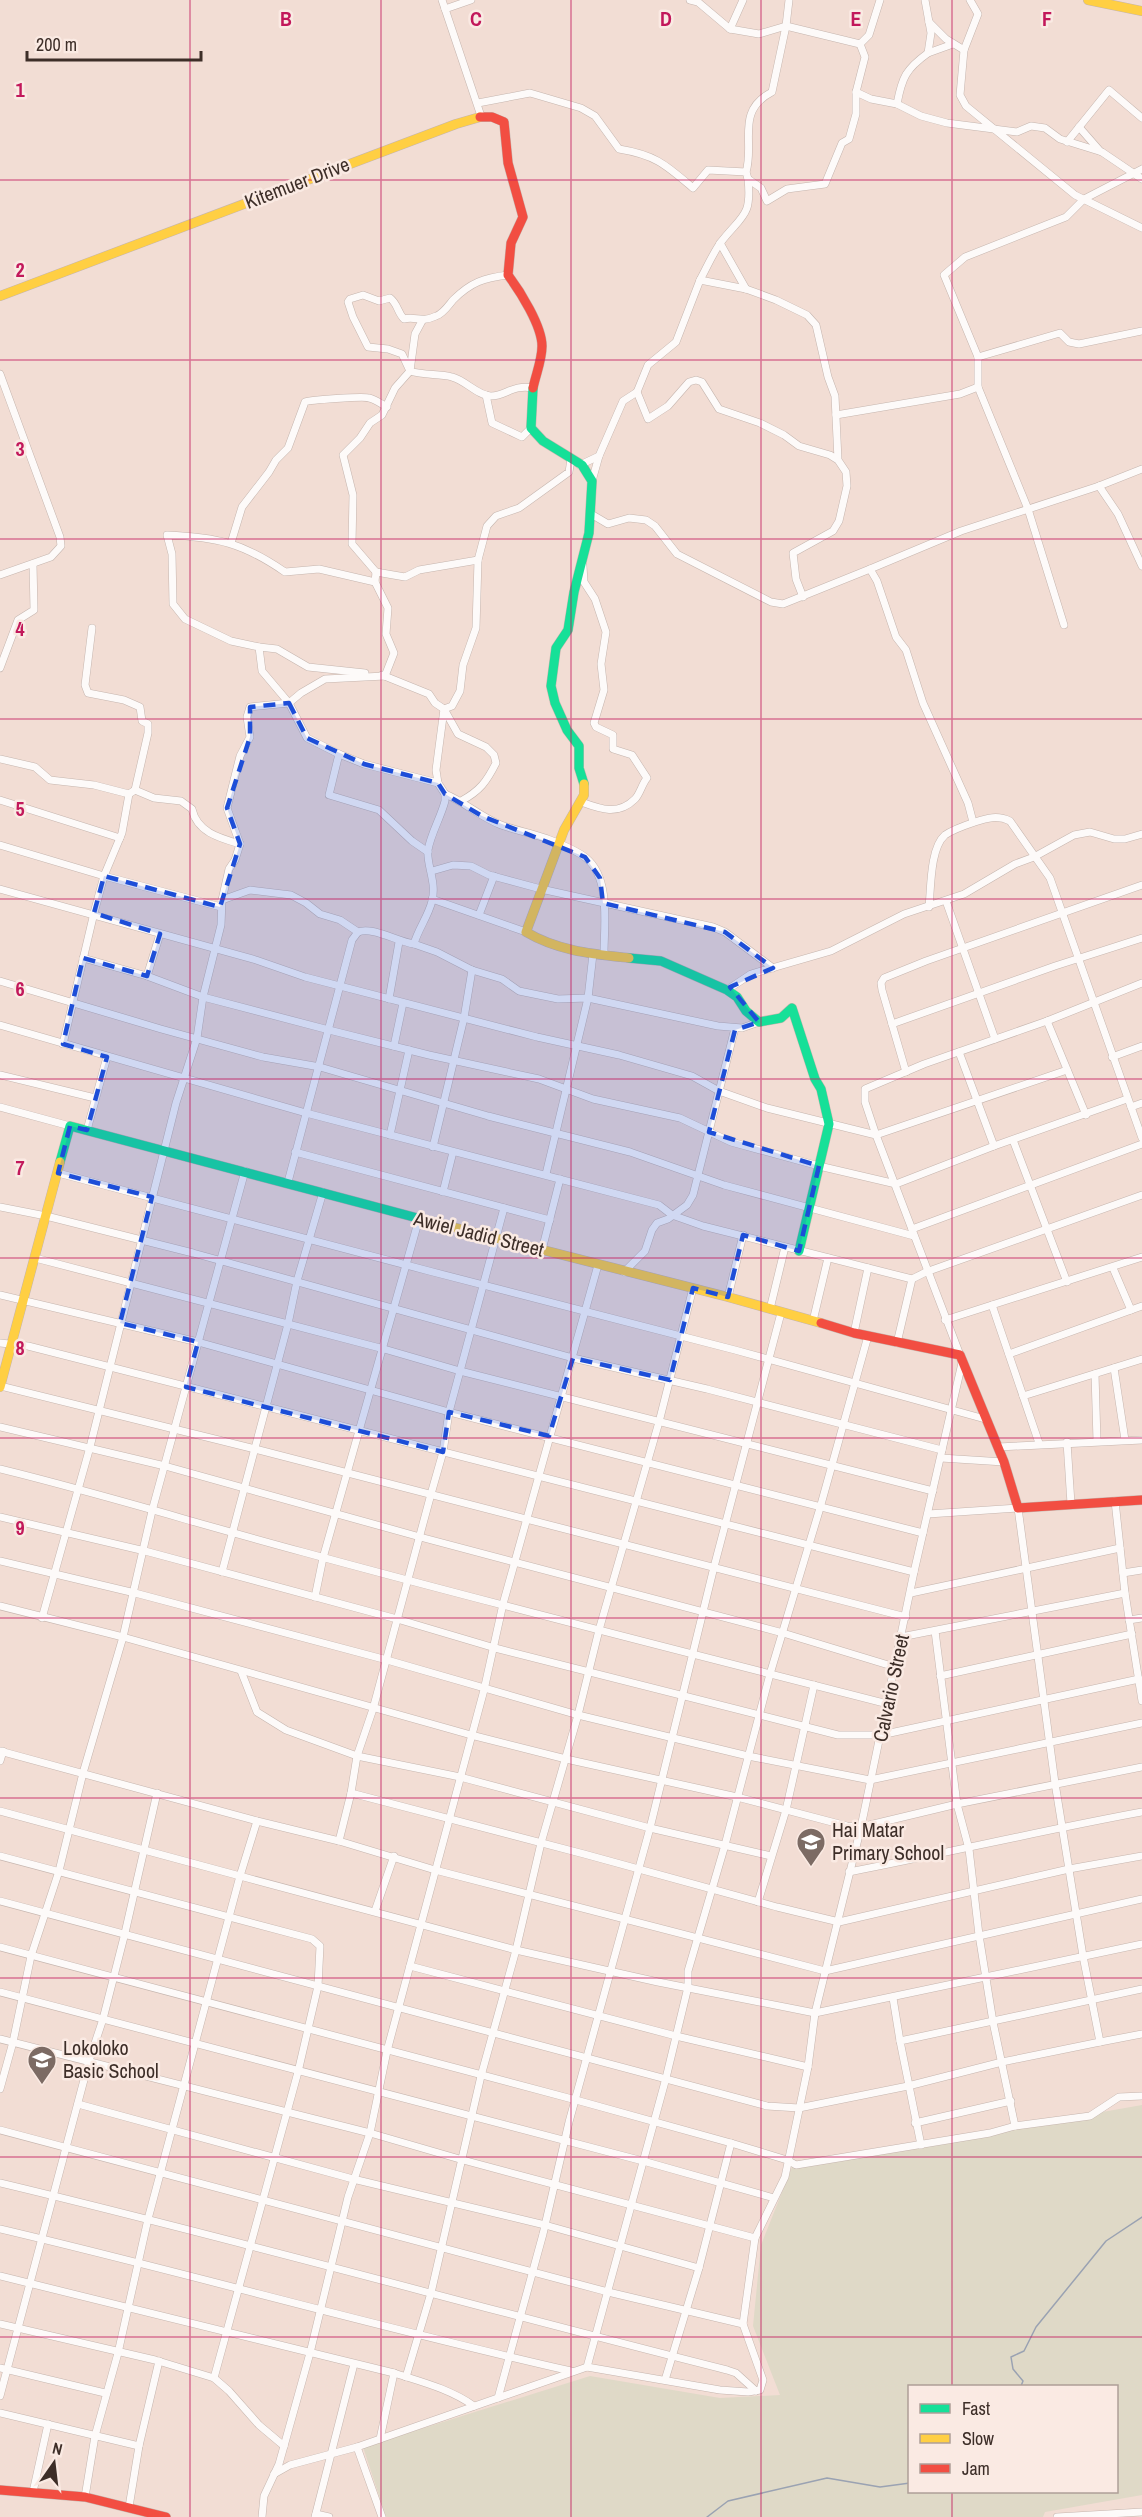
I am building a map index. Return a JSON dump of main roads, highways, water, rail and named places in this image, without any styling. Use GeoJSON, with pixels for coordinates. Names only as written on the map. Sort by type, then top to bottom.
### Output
{"type":"FeatureCollection","features":[{"type":"Feature","properties":{"kind":"waterway"},"geometry":{"type":"LineString","coordinates":[[1021,2385],[1023,2381],[1013,2369],[1011,2357],[1024,2351],[1036,2327],[1106,2241],[1142,2217]]}},
{"type":"Feature","properties":{"kind":"waterway"},"geometry":{"type":"LineString","coordinates":[[707,2517],[728,2501],[827,2478],[880,2487],[908,2483]]}},
{"type":"Feature","properties":{"kind":"place","name":"Hai Matar Primary School"},"geometry":{"type":"Point","coordinates":[811,1868]}},
{"type":"Feature","properties":{"kind":"place","name":"Lokoloko Basic School"},"geometry":{"type":"Point","coordinates":[42,2086]}}]}
